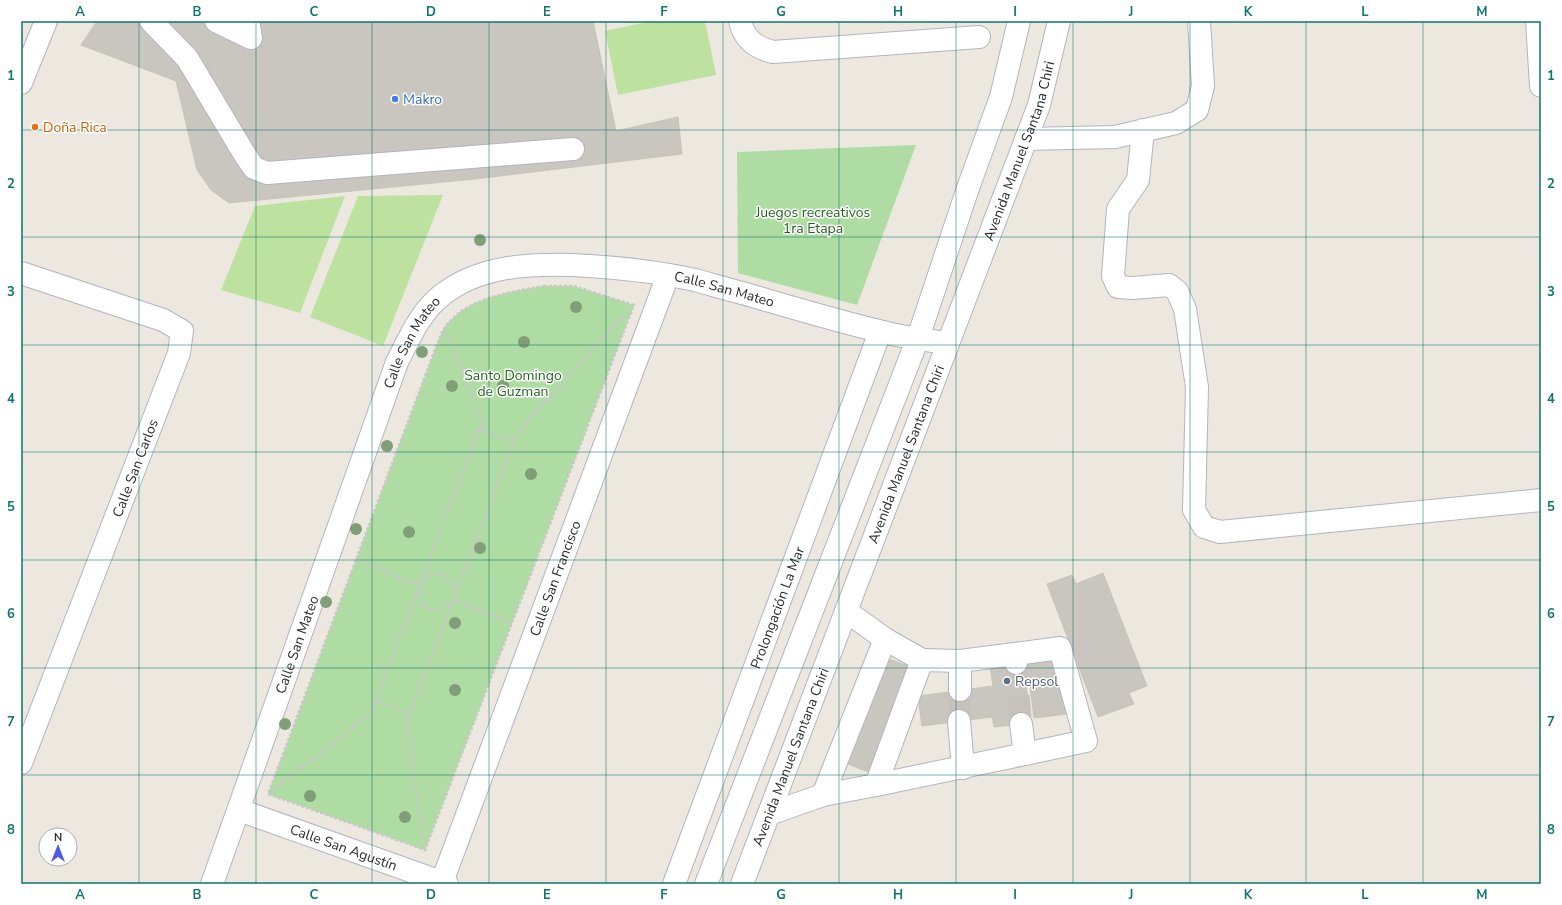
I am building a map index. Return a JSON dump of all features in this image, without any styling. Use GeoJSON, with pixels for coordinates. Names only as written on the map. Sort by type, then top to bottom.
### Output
{"type":"FeatureCollection","features":[{"type":"Feature","properties":{"kind":"street"},"geometry":{"type":"LineString","coordinates":[[21,83],[26,57],[46,21]]}},
{"type":"Feature","properties":{"kind":"street"},"geometry":{"type":"LineString","coordinates":[[151,21],[188,58],[244,155],[254,168],[267,173],[573,148]]}},
{"type":"Feature","properties":{"kind":"street"},"geometry":{"type":"LineString","coordinates":[[216,21],[251,38],[248,21]]}},
{"type":"Feature","properties":{"kind":"street"},"geometry":{"type":"LineString","coordinates":[[740,21],[746,36],[753,44],[762,49],[773,52],[979,37]]}},
{"type":"Feature","properties":{"kind":"street"},"geometry":{"type":"LineString","coordinates":[[706,884],[918,338],[968,188],[1001,97],[1019,21]]}},
{"type":"Feature","properties":{"kind":"street","name":"Avenida Manuel Santana Chiri"},"geometry":{"type":"LineString","coordinates":[[742,884],[1039,105],[1059,21]]}},
{"type":"Feature","properties":{"kind":"street"},"geometry":{"type":"LineString","coordinates":[[1026,139],[1115,137],[1176,122],[1197,110],[1203,86],[1199,21]]}},
{"type":"Feature","properties":{"kind":"street"},"geometry":{"type":"LineString","coordinates":[[1537,21],[1541,86]]}},
{"type":"Feature","properties":{"kind":"street"},"geometry":{"type":"LineString","coordinates":[[1143,130],[1138,180],[1118,209],[1113,276],[1118,287],[1133,288],[1169,285],[1177,291],[1185,309],[1198,387],[1194,510],[1204,527],[1220,532],[1541,500]]}},
{"type":"Feature","properties":{"kind":"street","name":"Calle San Mateo"},"geometry":{"type":"LineString","coordinates":[[212,884],[396,362],[426,310],[442,295],[467,280],[492,270],[519,266],[553,264],[606,266],[696,280],[880,332],[947,343]]}},
{"type":"Feature","properties":{"kind":"street","name":"Calle San Carlos"},"geometry":{"type":"LineString","coordinates":[[21,273],[162,320],[182,331],[180,353],[21,762]]}},
{"type":"Feature","properties":{"kind":"street","name":"Calle San Francisco"},"geometry":{"type":"LineString","coordinates":[[444,883],[668,275]]}},
{"type":"Feature","properties":{"kind":"street","name":"Prolongación La Mar"},"geometry":{"type":"LineString","coordinates":[[674,884],[880,332]]}},
{"type":"Feature","properties":{"kind":"street"},"geometry":{"type":"LineString","coordinates":[[769,814],[823,795],[963,768],[1086,741],[1060,648],[1015,658],[960,661],[922,660],[886,639],[846,611]]}},
{"type":"Feature","properties":{"kind":"street"},"geometry":{"type":"LineString","coordinates":[[823,795],[886,639]]}},
{"type":"Feature","properties":{"kind":"street"},"geometry":{"type":"LineString","coordinates":[[876,785],[922,660]]}},
{"type":"Feature","properties":{"kind":"street"},"geometry":{"type":"LineString","coordinates":[[960,661],[960,690]]}},
{"type":"Feature","properties":{"kind":"street"},"geometry":{"type":"LineString","coordinates":[[959,721],[963,768]]}},
{"type":"Feature","properties":{"kind":"street"},"geometry":{"type":"LineString","coordinates":[[1021,724],[1025,754]]}},
{"type":"Feature","properties":{"kind":"street","name":"Calle San Agustín"},"geometry":{"type":"LineString","coordinates":[[239,810],[444,883]]}},
{"type":"Feature","properties":{"kind":"path"},"geometry":{"type":"LineString","coordinates":[[268,794],[436,347],[445,327],[462,311],[479,302],[501,295],[544,286],[574,286],[634,305]]}},
{"type":"Feature","properties":{"kind":"path"},"geometry":{"type":"LineString","coordinates":[[425,850],[407,724],[513,442],[517,433],[634,305]]}},
{"type":"Feature","properties":{"kind":"path"},"geometry":{"type":"LineString","coordinates":[[425,850],[634,305]]}},
{"type":"Feature","properties":{"kind":"path"},"geometry":{"type":"LineString","coordinates":[[268,794],[371,713],[420,586],[482,422],[445,327]]}},
{"type":"Feature","properties":{"kind":"path"},"geometry":{"type":"LineString","coordinates":[[479,429],[513,442]]}},
{"type":"Feature","properties":{"kind":"path"},"geometry":{"type":"LineString","coordinates":[[356,559],[420,586]]}},
{"type":"Feature","properties":{"kind":"path"},"geometry":{"type":"LineString","coordinates":[[439,575],[445,576],[450,580],[454,590],[453,600],[444,608],[432,609],[427,607],[422,603],[420,597],[419,592],[421,586],[428,577],[439,575]]}},
{"type":"Feature","properties":{"kind":"path"},"geometry":{"type":"LineString","coordinates":[[453,600],[512,623]]}},
{"type":"Feature","properties":{"kind":"path"},"geometry":{"type":"LineString","coordinates":[[376,701],[410,714]]}},
{"type":"Feature","properties":{"kind":"path"},"geometry":{"type":"LineString","coordinates":[[268,794],[425,850]]}},
{"type":"Feature","properties":{"kind":"green space"},"geometry":{"type":"Polygon","coordinates":[[[652,21],[705,21],[716,75],[618,95],[605,31],[652,21]]]}},
{"type":"Feature","properties":{"kind":"green space","name":"Juegos recreativos 1ra Etapa"},"geometry":{"type":"Polygon","coordinates":[[[916,145],[857,305],[738,273],[737,152],[916,145]]]}},
{"type":"Feature","properties":{"kind":"green space"},"geometry":{"type":"Polygon","coordinates":[[[443,195],[383,346],[310,317],[358,196],[443,195]]]}},
{"type":"Feature","properties":{"kind":"green space"},"geometry":{"type":"Polygon","coordinates":[[[345,196],[300,313],[221,290],[255,206],[345,196]]]}},
{"type":"Feature","properties":{"kind":"green space","name":"Santo Domingo de Guzman"},"geometry":{"type":"Polygon","coordinates":[[[544,286],[573,286],[634,305],[425,850],[268,794],[442,331],[454,317],[477,302],[504,294],[544,286]]]}},
{"type":"Feature","properties":{"kind":"building","name":"Makro"},"geometry":{"type":"Polygon","coordinates":[[[97,21],[593,21],[616,131],[678,117],[682,154],[475,179],[229,203],[211,190],[197,170],[176,81],[81,45],[97,21]]]}},
{"type":"Feature","properties":{"kind":"building"},"geometry":{"type":"Polygon","coordinates":[[[1103,573],[1147,686],[1129,693],[1134,704],[1098,717],[1047,584],[1072,575],[1076,584],[1103,573]]]}},
{"type":"Feature","properties":{"kind":"building"},"geometry":{"type":"Polygon","coordinates":[[[882,656],[913,668],[871,773],[840,761],[882,656]]]}},
{"type":"Feature","properties":{"kind":"building"},"geometry":{"type":"Polygon","coordinates":[[[1060,658],[1067,714],[1034,718],[1027,662],[1060,658]]]}},
{"type":"Feature","properties":{"kind":"building"},"geometry":{"type":"Polygon","coordinates":[[[1023,662],[1031,723],[994,727],[992,717],[922,726],[918,696],[993,686],[990,666],[1023,662]]]}},
{"type":"Feature","properties":{"kind":"tunnel"},"geometry":{"type":"LineString","coordinates":[[1016,663],[1021,724]]}},
{"type":"Feature","properties":{"kind":"tunnel"},"geometry":{"type":"LineString","coordinates":[[959,721],[960,690]]}},
{"type":"Feature","properties":{"kind":"place","name":"Makro"},"geometry":{"type":"Point","coordinates":[395,99]}},
{"type":"Feature","properties":{"kind":"place","name":"Doña Rica"},"geometry":{"type":"Point","coordinates":[35,127]}},
{"type":"Feature","properties":{"kind":"place","name":"Repsol"},"geometry":{"type":"Point","coordinates":[1007,681]}}]}
